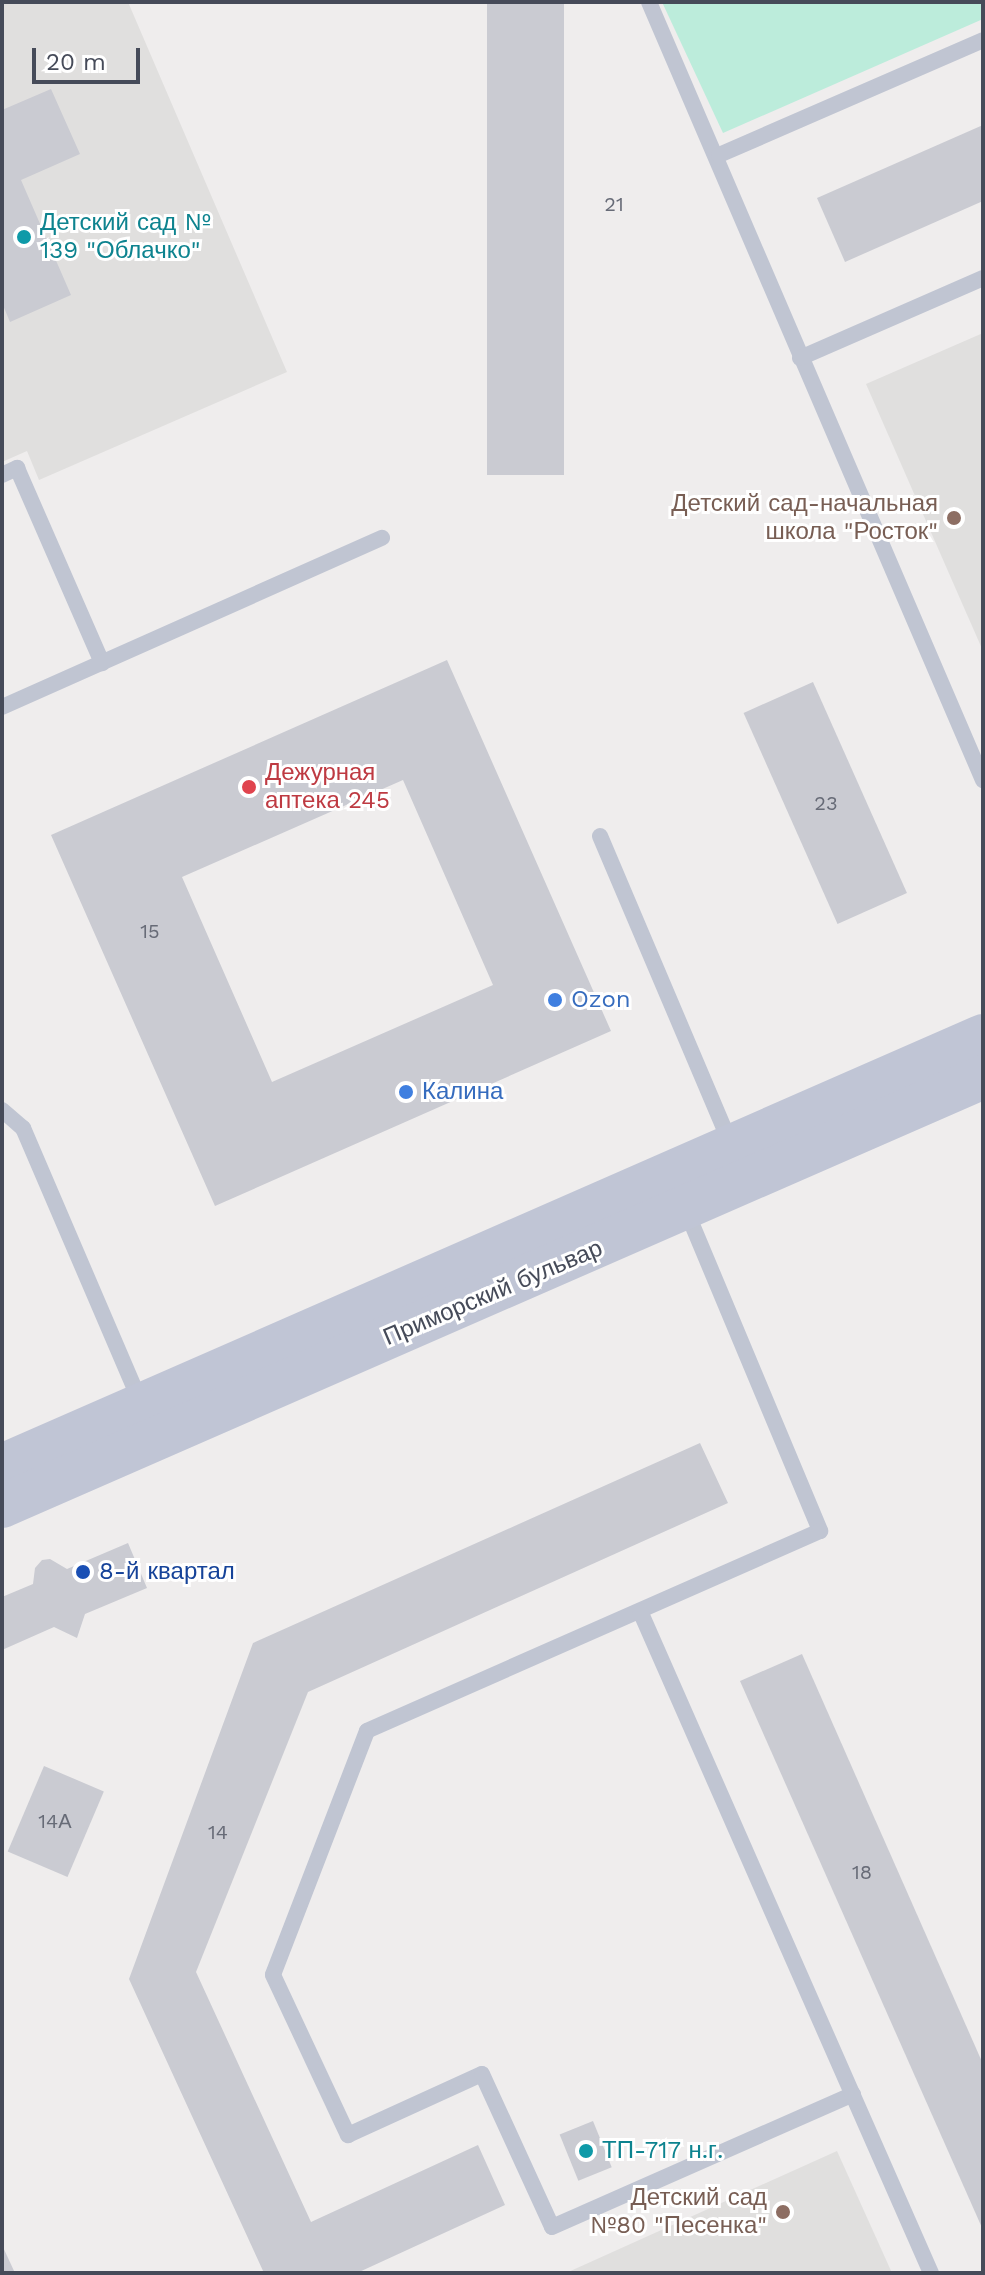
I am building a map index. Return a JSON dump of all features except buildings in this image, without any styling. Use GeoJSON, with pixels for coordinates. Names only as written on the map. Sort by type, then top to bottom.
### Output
{"type":"FeatureCollection","features":[{"type":"Feature","properties":{"kind":"main road"},"geometry":{"type":"LineString","coordinates":[[2,1466],[983,1036]]}},
{"type":"Feature","properties":{"kind":"main road","name":"Приморский бульвар"},"geometry":{"type":"LineString","coordinates":[[2,1506],[983,1077]]}},
{"type":"Feature","properties":{"kind":"lane"},"geometry":{"type":"LineString","coordinates":[[649,2],[719,155],[800,358],[983,780]]}},
{"type":"Feature","properties":{"kind":"lane"},"geometry":{"type":"LineString","coordinates":[[719,155],[983,40]]}},
{"type":"Feature","properties":{"kind":"lane"},"geometry":{"type":"LineString","coordinates":[[800,358],[983,278]]}},
{"type":"Feature","properties":{"kind":"lane"},"geometry":{"type":"LineString","coordinates":[[4,470],[17,468],[102,663]]}},
{"type":"Feature","properties":{"kind":"lane"},"geometry":{"type":"LineString","coordinates":[[2,707],[382,538]]}},
{"type":"Feature","properties":{"kind":"lane"},"geometry":{"type":"LineString","coordinates":[[600,836],[732,1146]]}},
{"type":"Feature","properties":{"kind":"lane"},"geometry":{"type":"LineString","coordinates":[[2,1110],[23,1128],[142,1405]]}},
{"type":"Feature","properties":{"kind":"lane"},"geometry":{"type":"LineString","coordinates":[[686,1209],[820,1531],[367,1731],[273,1975],[348,2135],[482,2074],[552,2227],[853,2094]]}},
{"type":"Feature","properties":{"kind":"lane"},"geometry":{"type":"LineString","coordinates":[[640,1611],[931,2273]]}},
{"type":"Feature","properties":{"kind":"shaded area"},"geometry":{"type":"Polygon","coordinates":[[[2,2],[128,2],[287,372],[39,480],[27,451],[2,462],[2,2]]]}},
{"type":"Feature","properties":{"kind":"shaded area","name":"Детский сад-начальная школа \"Росток\""},"geometry":{"type":"Polygon","coordinates":[[[983,333],[983,651],[866,384],[983,333]]]}},
{"type":"Feature","properties":{"kind":"shaded area","name":"Детский сад №80 \"Песенка\""},"geometry":{"type":"Polygon","coordinates":[[[837,2151],[892,2273],[566,2273],[837,2151]]]}},
{"type":"Feature","properties":{"kind":"green space"},"geometry":{"type":"Polygon","coordinates":[[[662,2],[983,2],[983,19],[723,133],[662,2]]]}},
{"type":"Feature","properties":{"kind":"place","name":"Детский сад № 139 \"Облачко\""},"geometry":{"type":"Point","coordinates":[24,237]}},
{"type":"Feature","properties":{"kind":"place","name":"Детский сад-начальная школа \"Росток\""},"geometry":{"type":"Point","coordinates":[954,518]}},
{"type":"Feature","properties":{"kind":"place","name":"Дежурная аптека 245"},"geometry":{"type":"Point","coordinates":[249,787]}},
{"type":"Feature","properties":{"kind":"place","name":"Ozon"},"geometry":{"type":"Point","coordinates":[555,1000]}},
{"type":"Feature","properties":{"kind":"place","name":"Калина"},"geometry":{"type":"Point","coordinates":[406,1092]}},
{"type":"Feature","properties":{"kind":"place","name":"8-й квартал"},"geometry":{"type":"Point","coordinates":[83,1572]}},
{"type":"Feature","properties":{"kind":"place","name":"ТП-717 н.г."},"geometry":{"type":"Point","coordinates":[586,2151]}},
{"type":"Feature","properties":{"kind":"place","name":"Детский сад №80 \"Песенка\""},"geometry":{"type":"Point","coordinates":[783,2212]}}]}
